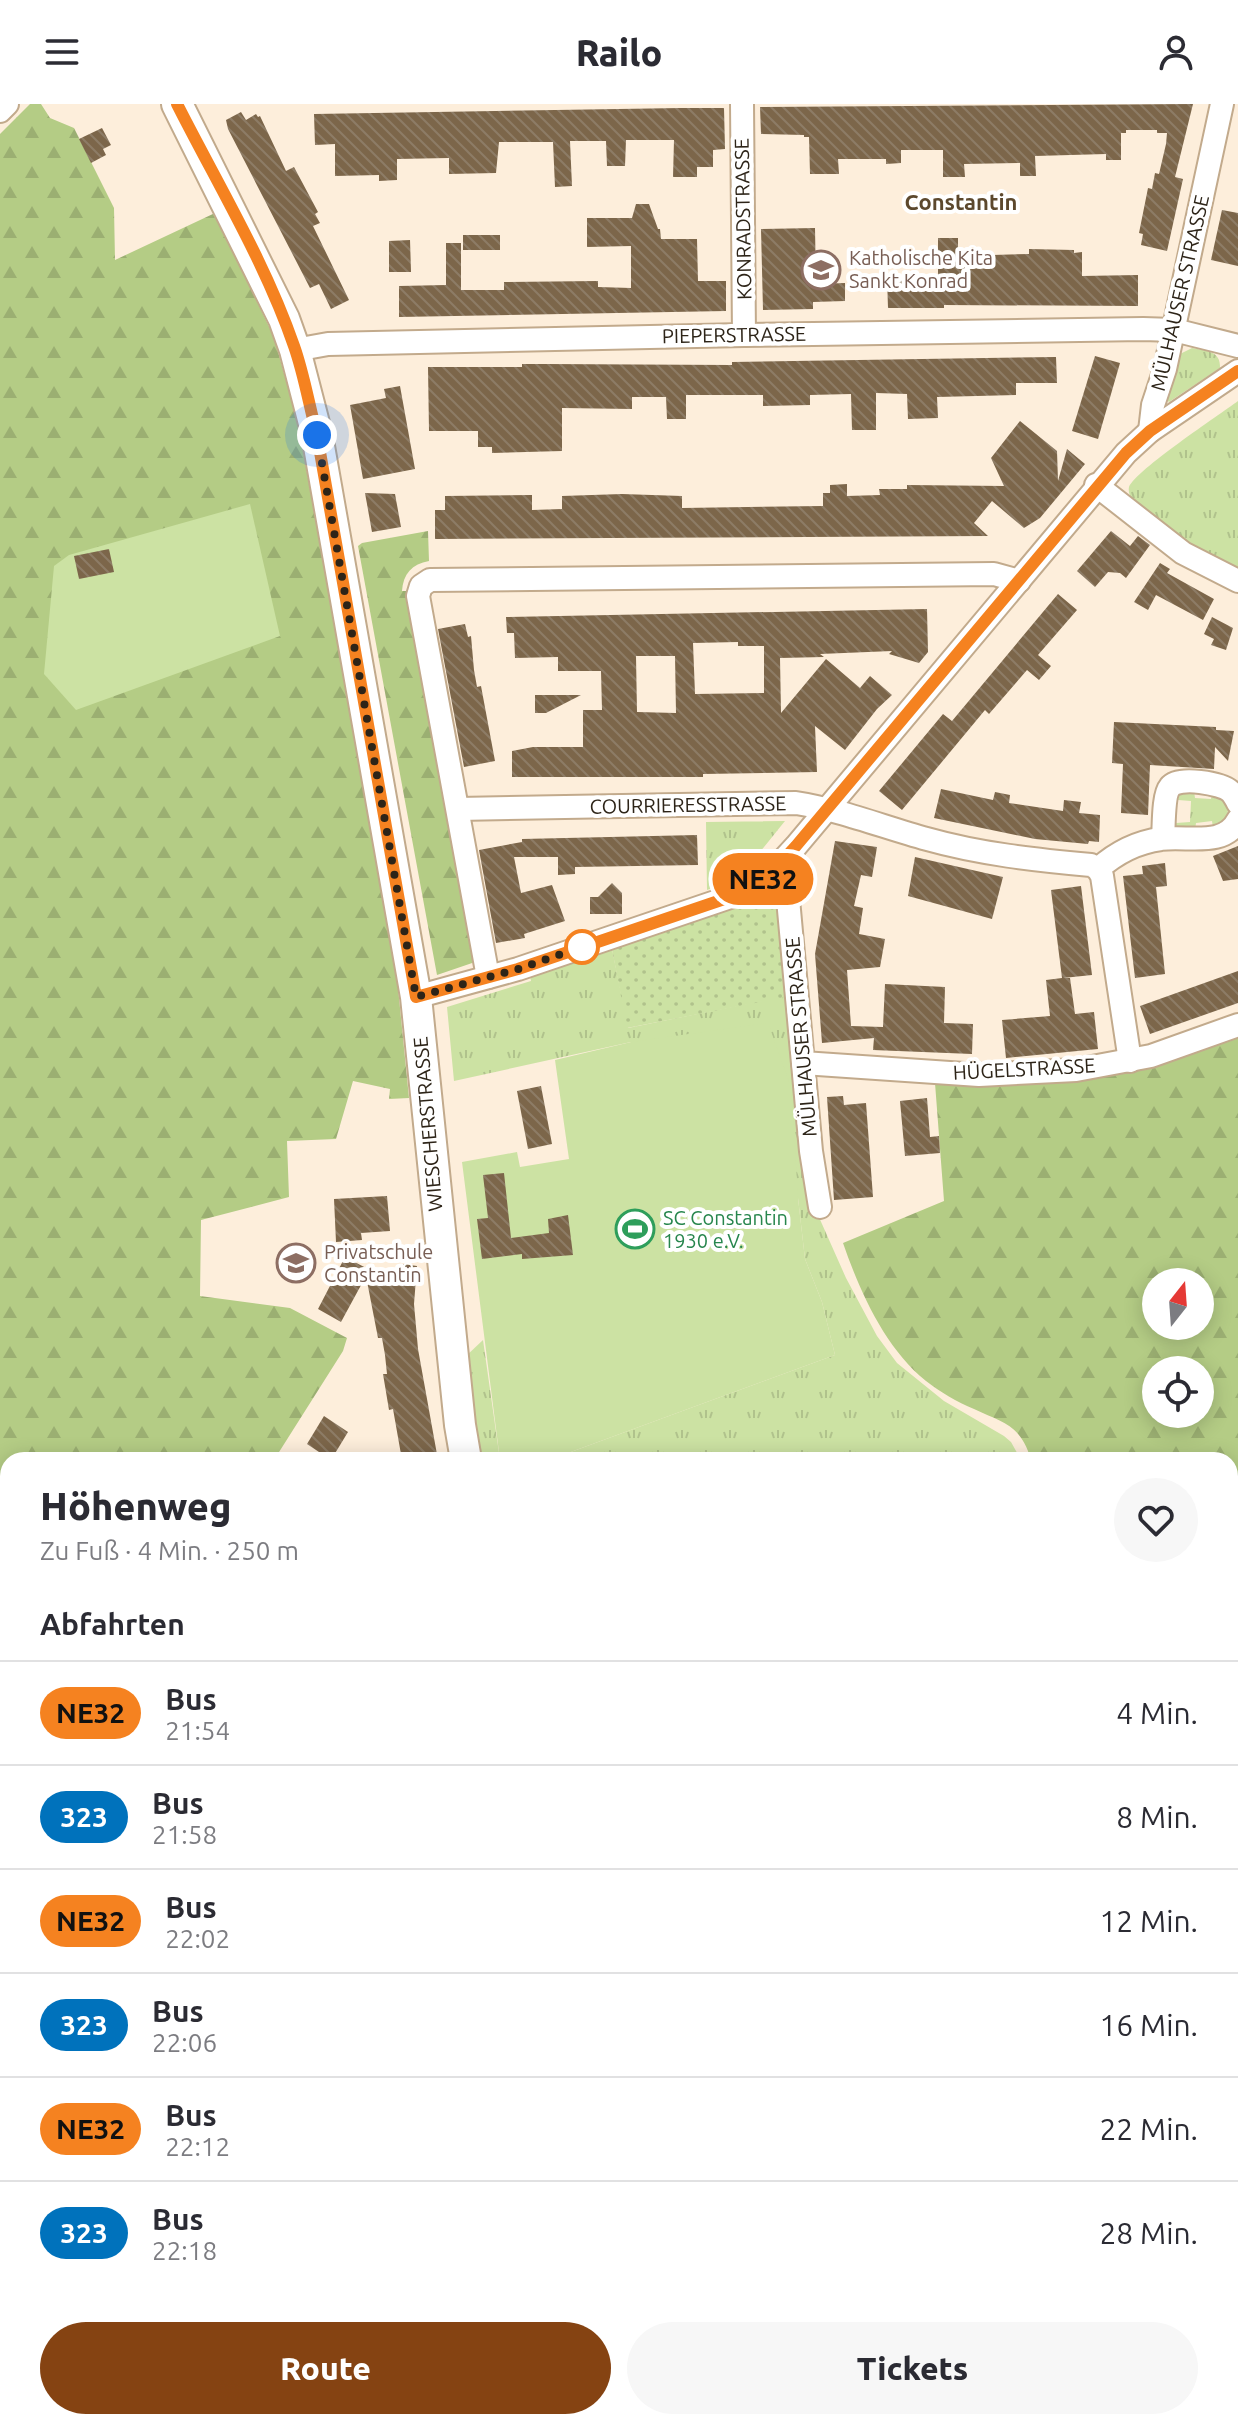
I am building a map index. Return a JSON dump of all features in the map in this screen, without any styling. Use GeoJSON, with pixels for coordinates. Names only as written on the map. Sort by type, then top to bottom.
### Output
{"type":"FeatureCollection","features":[{"type":"Feature","properties":{"kind":"main road","name":"WIESCHERSTRASSE"},"geometry":{"type":"LineString","coordinates":[[178,104],[284,319],[317,435],[416,997],[450,1340],[465,1452]]}},
{"type":"Feature","properties":{"kind":"street"},"geometry":{"type":"LineString","coordinates":[[0,111],[7,104]]}},
{"type":"Feature","properties":{"kind":"street","name":"KONRADSTRASSE"},"geometry":{"type":"LineString","coordinates":[[742,104],[744,335]]}},
{"type":"Feature","properties":{"kind":"street","name":"MÜLHAUSER STRASSE"},"geometry":{"type":"LineString","coordinates":[[1150,431],[1153,405],[1174,330],[1222,104]]}},
{"type":"Feature","properties":{"kind":"street","name":"PIEPERSTRASSE"},"geometry":{"type":"LineString","coordinates":[[295,350],[328,344],[1174,330],[1238,346]]}},
{"type":"Feature","properties":{"kind":"street"},"geometry":{"type":"LineString","coordinates":[[416,997],[488,977],[720,901],[742,893],[773,871],[1019,581],[1096,485],[1150,431],[1238,371]]}},
{"type":"Feature","properties":{"kind":"street"},"geometry":{"type":"LineString","coordinates":[[1096,485],[1183,553],[1238,581]]}},
{"type":"Feature","properties":{"kind":"street"},"geometry":{"type":"LineString","coordinates":[[488,977],[418,596],[421,586],[430,580],[796,575],[994,574],[1019,581]]}},
{"type":"Feature","properties":{"kind":"street"},"geometry":{"type":"LineString","coordinates":[[1163,838],[1167,794],[1170,786],[1178,781],[1218,784],[1231,791],[1238,803]]}},
{"type":"Feature","properties":{"kind":"street","name":"COURRIERESSTRASSE"},"geometry":{"type":"LineString","coordinates":[[458,809],[796,803],[828,808],[954,846],[1030,859],[1091,865],[1098,869]]}},
{"type":"Feature","properties":{"kind":"street"},"geometry":{"type":"LineString","coordinates":[[1130,1061],[1102,876],[1098,869],[1111,857],[1131,847],[1163,838],[1180,840],[1221,836],[1230,833],[1238,820]]}},
{"type":"Feature","properties":{"kind":"street","name":"MÜLHAUSER STRASSE"},"geometry":{"type":"LineString","coordinates":[[773,871],[788,899],[813,1165],[820,1207]]}},
{"type":"Feature","properties":{"kind":"street","name":"HÜGELSTRASSE"},"geometry":{"type":"LineString","coordinates":[[803,1063],[979,1075],[1076,1070],[1151,1056],[1238,1025]]}},
{"type":"Feature","properties":{"kind":"green space"},"geometry":{"type":"Polygon","coordinates":[[[30,104],[41,104],[50,118],[74,128],[114,208],[115,260],[215,213],[274,337],[298,424],[384,892],[397,978],[409,1098],[389,1099],[390,1089],[353,1081],[336,1139],[287,1141],[289,1197],[201,1220],[200,1296],[290,1308],[347,1338],[343,1351],[279,1452],[0,1452],[0,134],[30,104]]]}},
{"type":"Feature","properties":{"kind":"green space"},"geometry":{"type":"Polygon","coordinates":[[[1192,348],[1216,355],[1220,368],[1169,402],[1166,399],[1178,355],[1192,348]]]}},
{"type":"Feature","properties":{"kind":"green space"},"geometry":{"type":"Polygon","coordinates":[[[1238,401],[1238,570],[1177,537],[1132,500],[1129,487],[1146,468],[1238,401]]]}},
{"type":"Feature","properties":{"kind":"green space"},"geometry":{"type":"Polygon","coordinates":[[[250,504],[280,636],[76,710],[44,674],[54,566],[69,555],[250,504]]]}},
{"type":"Feature","properties":{"kind":"green space"},"geometry":{"type":"Polygon","coordinates":[[[428,531],[429,561],[410,571],[402,591],[408,591],[478,961],[437,975],[358,546],[428,531]]]}},
{"type":"Feature","properties":{"kind":"green space"},"geometry":{"type":"Polygon","coordinates":[[[1194,791],[1195,798],[1211,799],[1212,793],[1218,793],[1229,807],[1225,822],[1213,828],[1212,821],[1196,823],[1195,830],[1176,828],[1176,823],[1190,822],[1191,801],[1178,800],[1180,792],[1194,791]]]}},
{"type":"Feature","properties":{"kind":"green space"},"geometry":{"type":"Polygon","coordinates":[[[785,821],[742,870],[707,890],[706,822],[785,821]]]}},
{"type":"Feature","properties":{"kind":"green space"},"geometry":{"type":"Polygon","coordinates":[[[764,898],[777,899],[786,997],[627,1028],[612,949],[764,898]]]}},
{"type":"Feature","properties":{"kind":"green space"},"geometry":{"type":"Polygon","coordinates":[[[612,949],[628,1028],[786,996],[818,1215],[846,1278],[877,1336],[897,1363],[944,1401],[1004,1436],[1017,1452],[571,1452],[835,1355],[822,1302],[805,1259],[798,1198],[631,1042],[454,1081],[447,1007],[531,981],[530,976],[612,949]]]}},
{"type":"Feature","properties":{"kind":"green space","name":"SC Constantin 1930 e.V."},"geometry":{"type":"Polygon","coordinates":[[[768,1023],[791,1087],[805,1259],[822,1302],[835,1355],[571,1452],[499,1452],[462,1162],[517,1152],[520,1167],[569,1159],[555,1060],[631,1042],[768,1023]]]}},
{"type":"Feature","properties":{"kind":"green space"},"geometry":{"type":"Polygon","coordinates":[[[1238,1029],[1238,1452],[1028,1452],[1022,1439],[1003,1422],[949,1396],[926,1381],[911,1368],[886,1336],[866,1299],[843,1243],[944,1201],[935,1083],[979,1081],[1238,1029]]]}},
{"type":"Feature","properties":{"kind":"green space"},"geometry":{"type":"Polygon","coordinates":[[[483,1340],[499,1452],[480,1452],[465,1357],[483,1340]]]}},
{"type":"Feature","properties":{"kind":"building"},"geometry":{"type":"Polygon","coordinates":[[[1193,104],[1175,177],[1183,179],[1167,251],[1141,245],[1143,234],[1139,233],[1148,188],[1152,189],[1155,173],[1159,174],[1166,144],[1167,133],[1157,133],[1157,130],[1126,130],[1126,133],[1121,133],[1121,160],[1106,160],[1106,154],[1035,156],[1036,176],[1020,176],[1020,163],[964,164],[965,177],[943,177],[943,150],[901,150],[901,163],[886,164],[886,159],[838,159],[839,174],[810,174],[809,137],[761,134],[760,107],[1193,104]]]}},
{"type":"Feature","properties":{"kind":"building"},"geometry":{"type":"Polygon","coordinates":[[[724,108],[725,149],[713,150],[713,167],[697,167],[697,177],[673,177],[674,140],[626,140],[625,166],[607,166],[606,141],[570,141],[572,186],[555,187],[553,142],[499,142],[496,173],[449,174],[449,158],[397,159],[397,180],[379,181],[379,175],[335,176],[335,144],[315,145],[314,114],[724,108]]]}},
{"type":"Feature","properties":{"kind":"building"},"geometry":{"type":"Polygon","coordinates":[[[241,112],[246,120],[256,114],[260,116],[286,171],[294,167],[318,212],[315,214],[320,223],[313,226],[349,300],[331,309],[319,284],[310,288],[228,129],[226,120],[241,112]]]}},
{"type":"Feature","properties":{"kind":"building"},"geometry":{"type":"Polygon","coordinates":[[[102,128],[111,145],[103,149],[106,155],[91,163],[79,139],[102,128]]]}},
{"type":"Feature","properties":{"kind":"building"},"geometry":{"type":"Polygon","coordinates":[[[636,204],[649,204],[661,239],[697,239],[698,281],[726,281],[726,311],[399,317],[399,286],[446,285],[446,243],[461,243],[461,290],[504,290],[504,282],[598,281],[598,287],[631,288],[631,246],[587,247],[587,218],[632,218],[636,204]]]}},
{"type":"Feature","properties":{"kind":"building"},"geometry":{"type":"Polygon","coordinates":[[[1222,210],[1238,213],[1238,266],[1211,260],[1222,210]]]}},
{"type":"Feature","properties":{"kind":"building"},"geometry":{"type":"Polygon","coordinates":[[[815,228],[816,284],[845,283],[845,301],[813,302],[813,309],[763,310],[761,229],[815,228]]]}},
{"type":"Feature","properties":{"kind":"building"},"geometry":{"type":"Polygon","coordinates":[[[463,235],[500,235],[500,250],[463,250],[463,235]]]}},
{"type":"Feature","properties":{"kind":"building"},"geometry":{"type":"Polygon","coordinates":[[[938,238],[958,238],[958,256],[1029,254],[1029,249],[1082,252],[1082,276],[1138,275],[1138,306],[944,305],[944,308],[888,308],[887,278],[938,277],[938,238]]]}},
{"type":"Feature","properties":{"kind":"building"},"geometry":{"type":"Polygon","coordinates":[[[410,240],[411,272],[389,272],[389,241],[410,240]]]}},
{"type":"Feature","properties":{"kind":"building"},"geometry":{"type":"Polygon","coordinates":[[[1095,356],[1120,363],[1098,439],[1072,431],[1095,356]]]}},
{"type":"Feature","properties":{"kind":"building"},"geometry":{"type":"Polygon","coordinates":[[[1056,357],[1057,383],[1016,383],[1016,395],[937,397],[938,418],[908,419],[907,394],[876,393],[876,430],[852,430],[851,394],[810,395],[810,405],[763,406],[763,395],[686,395],[686,419],[667,419],[666,397],[632,397],[632,409],[562,408],[562,451],[492,453],[492,447],[478,447],[478,431],[429,431],[428,367],[732,365],[732,362],[1056,357]]]}},
{"type":"Feature","properties":{"kind":"building"},"geometry":{"type":"Polygon","coordinates":[[[400,386],[415,469],[363,479],[350,405],[386,398],[384,389],[400,386]]]}},
{"type":"Feature","properties":{"kind":"building"},"geometry":{"type":"Polygon","coordinates":[[[1020,421],[1057,451],[1058,481],[1067,449],[1085,464],[1040,518],[1024,528],[992,501],[974,523],[988,536],[435,539],[435,510],[445,510],[445,496],[532,495],[532,510],[562,509],[562,496],[622,494],[682,496],[682,508],[823,506],[823,493],[830,493],[830,485],[847,484],[847,496],[880,495],[879,489],[907,489],[907,485],[1004,486],[991,458],[1020,421]]]}},
{"type":"Feature","properties":{"kind":"building"},"geometry":{"type":"Polygon","coordinates":[[[365,493],[395,494],[401,527],[372,532],[365,493]]]}},
{"type":"Feature","properties":{"kind":"building"},"geometry":{"type":"Polygon","coordinates":[[[1111,531],[1130,546],[1138,536],[1150,545],[1126,578],[1120,573],[1108,572],[1095,587],[1077,571],[1111,531]]]}},
{"type":"Feature","properties":{"kind":"building"},"geometry":{"type":"Polygon","coordinates":[[[109,549],[114,572],[79,579],[74,556],[109,549]]]}},
{"type":"Feature","properties":{"kind":"building"},"geometry":{"type":"Polygon","coordinates":[[[1160,563],[1170,569],[1167,573],[1214,599],[1203,620],[1156,595],[1148,610],[1134,602],[1160,563]]]}},
{"type":"Feature","properties":{"kind":"building"},"geometry":{"type":"Polygon","coordinates":[[[1058,594],[1077,610],[1038,655],[1051,666],[1039,680],[1027,670],[989,714],[985,710],[902,810],[879,791],[943,714],[952,721],[1058,594]]]}},
{"type":"Feature","properties":{"kind":"building"},"geometry":{"type":"Polygon","coordinates":[[[927,609],[928,652],[919,663],[889,654],[892,651],[780,658],[781,713],[826,659],[860,688],[870,676],[892,695],[845,750],[815,726],[817,772],[703,774],[703,777],[512,777],[512,751],[533,747],[583,747],[583,710],[602,710],[601,671],[558,671],[558,657],[515,658],[514,633],[507,633],[506,617],[927,609]],[[738,642],[693,643],[695,694],[764,693],[764,646],[738,646],[738,642]],[[636,656],[637,712],[676,713],[675,656],[636,656]]]}},
{"type":"Feature","properties":{"kind":"building"},"geometry":{"type":"Polygon","coordinates":[[[1212,617],[1233,628],[1226,650],[1211,645],[1214,639],[1204,634],[1212,617]]]}},
{"type":"Feature","properties":{"kind":"building"},"geometry":{"type":"Polygon","coordinates":[[[465,624],[468,637],[471,636],[477,687],[481,686],[495,761],[464,767],[438,629],[465,624]]]}},
{"type":"Feature","properties":{"kind":"building"},"geometry":{"type":"Polygon","coordinates":[[[535,695],[581,695],[546,713],[535,713],[535,695]]]}},
{"type":"Feature","properties":{"kind":"building"},"geometry":{"type":"Polygon","coordinates":[[[1114,722],[1216,727],[1216,730],[1234,731],[1228,761],[1215,747],[1214,769],[1150,765],[1148,815],[1121,813],[1123,764],[1112,763],[1114,722]]]}},
{"type":"Feature","properties":{"kind":"building"},"geometry":{"type":"Polygon","coordinates":[[[941,789],[993,800],[995,792],[1010,795],[1009,803],[1063,811],[1064,800],[1081,802],[1079,813],[1100,815],[1099,842],[1089,841],[1088,844],[1035,839],[934,818],[941,789]]]}},
{"type":"Feature","properties":{"kind":"building"},"geometry":{"type":"Polygon","coordinates":[[[697,835],[698,865],[575,867],[575,874],[558,875],[558,857],[514,857],[521,893],[552,885],[565,921],[524,934],[525,938],[496,943],[479,850],[522,842],[522,839],[697,835]]]}},
{"type":"Feature","properties":{"kind":"building"},"geometry":{"type":"Polygon","coordinates":[[[835,841],[877,847],[872,877],[861,875],[854,906],[863,908],[859,934],[885,939],[880,967],[847,970],[851,1026],[883,1027],[885,984],[945,987],[944,1023],[973,1024],[972,1054],[873,1050],[874,1038],[822,1043],[815,954],[835,841]]]}},
{"type":"Feature","properties":{"kind":"building"},"geometry":{"type":"Polygon","coordinates":[[[1238,846],[1238,879],[1223,881],[1213,856],[1238,846]]]}},
{"type":"Feature","properties":{"kind":"building"},"geometry":{"type":"Polygon","coordinates":[[[915,857],[1003,877],[992,919],[908,896],[915,857]]]}},
{"type":"Feature","properties":{"kind":"building"},"geometry":{"type":"Polygon","coordinates":[[[1165,863],[1167,886],[1156,887],[1165,974],[1135,978],[1123,876],[1143,874],[1142,866],[1165,863]]]}},
{"type":"Feature","properties":{"kind":"building"},"geometry":{"type":"Polygon","coordinates":[[[612,883],[622,893],[622,914],[590,914],[590,897],[598,897],[612,883]]]}},
{"type":"Feature","properties":{"kind":"building"},"geometry":{"type":"Polygon","coordinates":[[[1081,886],[1092,975],[1063,978],[1070,978],[1075,1014],[1094,1012],[1098,1049],[1006,1058],[1002,1020],[1050,1016],[1046,980],[1062,978],[1051,890],[1081,886]]]}},
{"type":"Feature","properties":{"kind":"building"},"geometry":{"type":"Polygon","coordinates":[[[1238,971],[1238,1003],[1150,1034],[1140,1006],[1238,971]]]}},
{"type":"Feature","properties":{"kind":"building"},"geometry":{"type":"Polygon","coordinates":[[[541,1086],[552,1144],[528,1149],[517,1091],[541,1086]]]}},
{"type":"Feature","properties":{"kind":"building"},"geometry":{"type":"Polygon","coordinates":[[[843,1096],[844,1105],[866,1103],[873,1197],[834,1200],[827,1097],[843,1096]]]}},
{"type":"Feature","properties":{"kind":"building"},"geometry":{"type":"Polygon","coordinates":[[[927,1098],[930,1137],[939,1136],[940,1153],[905,1156],[900,1101],[927,1098]]]}},
{"type":"Feature","properties":{"kind":"building"},"geometry":{"type":"Polygon","coordinates":[[[504,1173],[511,1238],[549,1233],[548,1219],[568,1215],[573,1255],[522,1259],[522,1254],[482,1259],[477,1219],[488,1218],[483,1175],[504,1173]]]}},
{"type":"Feature","properties":{"kind":"building"},"geometry":{"type":"Polygon","coordinates":[[[387,1196],[390,1231],[361,1233],[362,1240],[336,1242],[334,1199],[387,1196]]]}},
{"type":"Feature","properties":{"kind":"building"},"geometry":{"type":"Polygon","coordinates":[[[345,1257],[393,1282],[403,1264],[417,1266],[414,1304],[418,1349],[437,1452],[401,1452],[383,1374],[387,1374],[382,1338],[378,1338],[366,1276],[341,1322],[318,1309],[345,1257]]]}},
{"type":"Feature","properties":{"kind":"building"},"geometry":{"type":"Polygon","coordinates":[[[324,1416],[348,1432],[336,1452],[319,1452],[307,1444],[324,1416]]]}},
{"type":"Feature","properties":{"kind":"bus line","name":"NE32"},"geometry":{"type":"LineString","coordinates":[[177,104],[284,319],[295,350],[317,435],[416,997],[518,969],[666,920],[742,893],[762,880],[796,846],[1096,485],[1150,431],[1238,371]]}},
{"type":"Feature","properties":{"kind":"place","name":"Katholische Kita Sankt Konrad"},"geometry":{"type":"Point","coordinates":[821,270]}},
{"type":"Feature","properties":{"kind":"place","name":"SC Constantin 1930 e.V."},"geometry":{"type":"Point","coordinates":[635,1229]}},
{"type":"Feature","properties":{"kind":"place","name":"Privatschule Constantin"},"geometry":{"type":"Point","coordinates":[296,1263]}},
{"type":"Feature","properties":{"kind":"district","name":"Constantin"},"geometry":{"type":"Point","coordinates":[961,202]}},
{"type":"Feature","properties":{"kind":"route"},"geometry":{"type":"LineString","coordinates":[[317,435],[416,997],[518,969],[582,947]]}}]}
